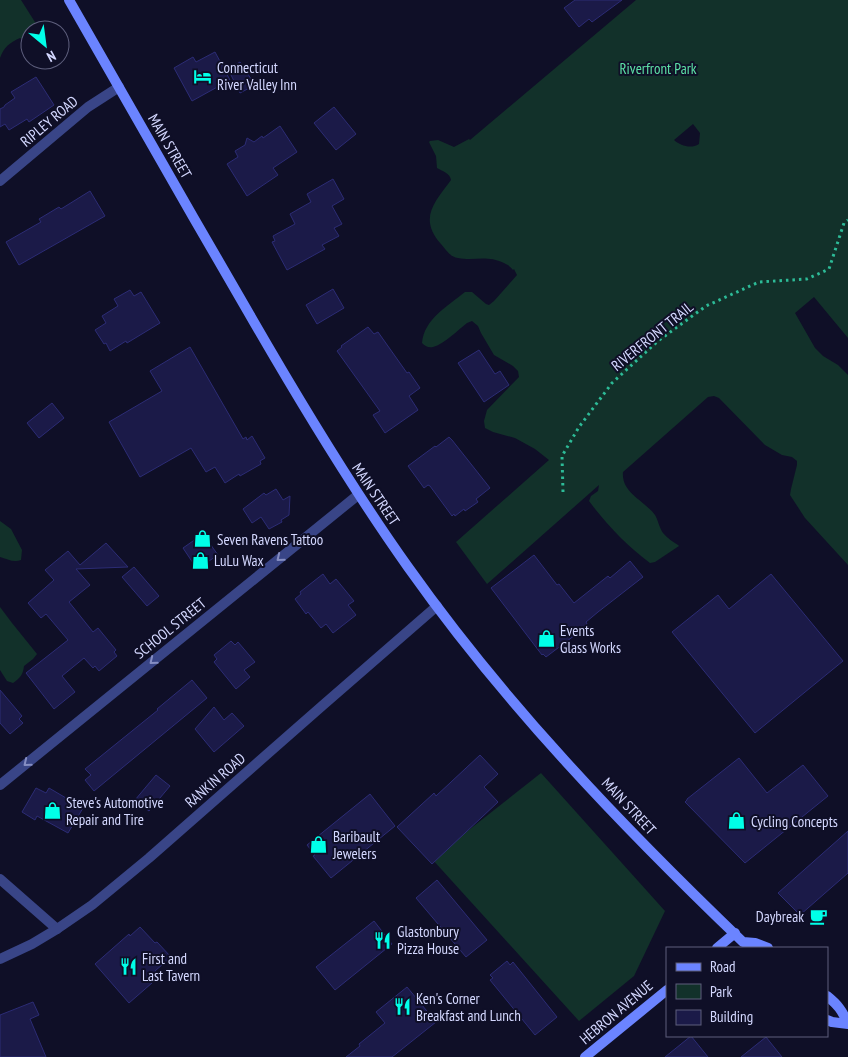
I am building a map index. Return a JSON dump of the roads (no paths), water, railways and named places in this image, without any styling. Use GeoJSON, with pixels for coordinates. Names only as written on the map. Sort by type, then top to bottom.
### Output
{"type":"FeatureCollection","features":[{"type":"Feature","properties":{"kind":"main road","name":"MAIN STREET"},"geometry":{"type":"LineString","coordinates":[[69,0],[310,419],[358,495],[407,566],[496,682],[562,757],[651,852],[735,933],[743,945],[759,944],[766,947]]}},
{"type":"Feature","properties":{"kind":"main road"},"geometry":{"type":"LineString","coordinates":[[718,947],[735,933]]}},
{"type":"Feature","properties":{"kind":"main road","name":"HEBRON AVENUE"},"geometry":{"type":"LineString","coordinates":[[585,1057],[666,991]]}},
{"type":"Feature","properties":{"kind":"main road"},"geometry":{"type":"LineString","coordinates":[[828,997],[842,1010],[847,1024],[839,1024],[828,1020]]}},
{"type":"Feature","properties":{"kind":"street","name":"RIPLEY ROAD"},"geometry":{"type":"LineString","coordinates":[[0,181],[88,107],[119,87]]}},
{"type":"Feature","properties":{"kind":"street","name":"SCHOOL STREET"},"geometry":{"type":"LineString","coordinates":[[0,785],[358,495]]}},
{"type":"Feature","properties":{"kind":"street","name":"RANKIN ROAD"},"geometry":{"type":"LineString","coordinates":[[0,959],[32,944],[92,905],[149,858],[437,606]]}},
{"type":"Feature","properties":{"kind":"street"},"geometry":{"type":"LineString","coordinates":[[0,879],[57,929]]}},
{"type":"Feature","properties":{"kind":"place","name":"Connecticut River Valley Inn"},"geometry":{"type":"Point","coordinates":[203,76]}},
{"type":"Feature","properties":{"kind":"place","name":"Seven Ravens Tattoo"},"geometry":{"type":"Point","coordinates":[203,539]}},
{"type":"Feature","properties":{"kind":"place","name":"LuLu Wax"},"geometry":{"type":"Point","coordinates":[200,560]}},
{"type":"Feature","properties":{"kind":"place","name":"Events Glass Works"},"geometry":{"type":"Point","coordinates":[546,639]}},
{"type":"Feature","properties":{"kind":"place","name":"Steve's Automotive Repair and Tire"},"geometry":{"type":"Point","coordinates":[52,811]}},
{"type":"Feature","properties":{"kind":"place","name":"Cycling Concepts"},"geometry":{"type":"Point","coordinates":[737,821]}},
{"type":"Feature","properties":{"kind":"place","name":"Baribault Jewelers"},"geometry":{"type":"Point","coordinates":[319,845]}},
{"type":"Feature","properties":{"kind":"place","name":"Daybreak"},"geometry":{"type":"Point","coordinates":[818,916]}},
{"type":"Feature","properties":{"kind":"place","name":"Glastonbury Pizza House"},"geometry":{"type":"Point","coordinates":[383,940]}},
{"type":"Feature","properties":{"kind":"place","name":"First and Last Tavern"},"geometry":{"type":"Point","coordinates":[128,967]}},
{"type":"Feature","properties":{"kind":"place","name":"Ken's Corner Breakfast and Lunch"},"geometry":{"type":"Point","coordinates":[402,1007]}},
{"type":"Feature","properties":{"kind":"park label","name":"Riverfront Park"},"geometry":{"type":"Point","coordinates":[658,68]}}]}
